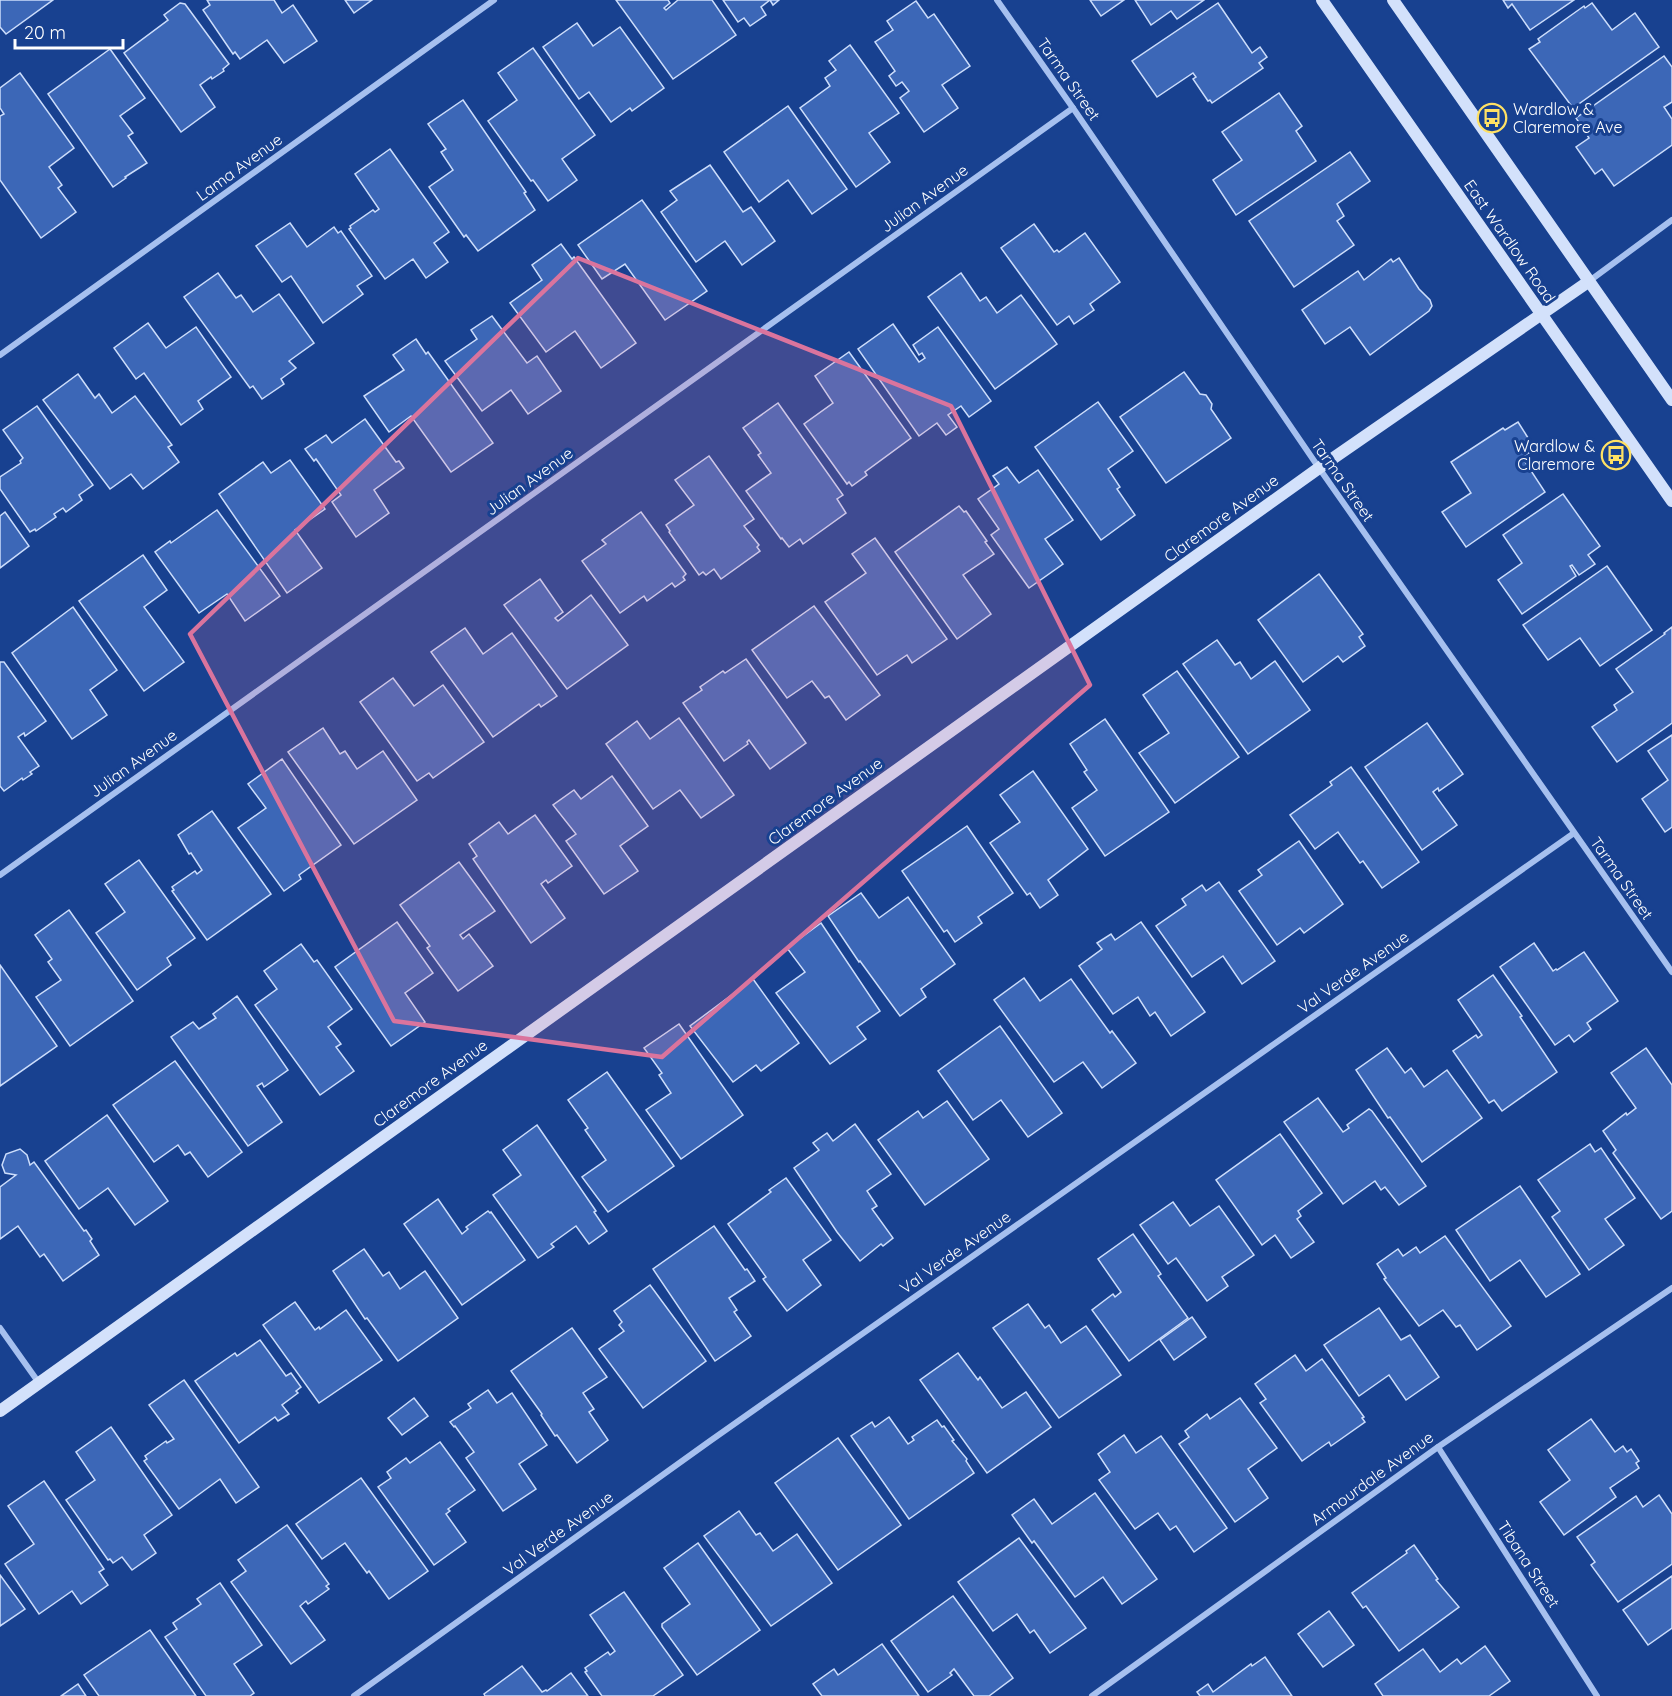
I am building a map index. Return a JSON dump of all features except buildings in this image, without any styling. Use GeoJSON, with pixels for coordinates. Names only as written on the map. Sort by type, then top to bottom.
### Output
{"type":"FeatureCollection","features":[{"type":"Feature","properties":{"kind":"street","name":"Lama Avenue"},"geometry":{"type":"LineString","coordinates":[[0,355],[494,0]]}},
{"type":"Feature","properties":{"kind":"street","name":"Tarma Street"},"geometry":{"type":"LineString","coordinates":[[997,0],[1319,468],[1672,972]]}},
{"type":"Feature","properties":{"kind":"street","name":"East Wardlow Road"},"geometry":{"type":"LineString","coordinates":[[1322,0],[1672,501]]}},
{"type":"Feature","properties":{"kind":"street"},"geometry":{"type":"LineString","coordinates":[[1393,0],[1672,400]]}},
{"type":"Feature","properties":{"kind":"street","name":"Julian Avenue"},"geometry":{"type":"LineString","coordinates":[[0,875],[1073,108]]}},
{"type":"Feature","properties":{"kind":"street","name":"Claremore Avenue"},"geometry":{"type":"LineString","coordinates":[[0,1411],[1319,468],[1588,282],[1672,220]]}},
{"type":"Feature","properties":{"kind":"street","name":"Val Verde Avenue"},"geometry":{"type":"LineString","coordinates":[[354,1696],[720,1434],[1574,833]]}},
{"type":"Feature","properties":{"kind":"street","name":"Armourdale Avenue"},"geometry":{"type":"LineString","coordinates":[[1092,1696],[1438,1448],[1672,1288]]}},
{"type":"Feature","properties":{"kind":"street"},"geometry":{"type":"LineString","coordinates":[[0,1328],[39,1383]]}},
{"type":"Feature","properties":{"kind":"street","name":"Tibana Street"},"geometry":{"type":"LineString","coordinates":[[1438,1448],[1597,1696]]}},
{"type":"Feature","properties":{"kind":"highlighted area"},"geometry":{"type":"Polygon","coordinates":[[[578,258],[951,406],[1090,685],[662,1057],[394,1021],[190,634],[578,258]]]}},
{"type":"Feature","properties":{"kind":"place","name":"Wardlow & Claremore Ave"},"geometry":{"type":"Point","coordinates":[1492,118]}},
{"type":"Feature","properties":{"kind":"place","name":"Wardlow & Claremore"},"geometry":{"type":"Point","coordinates":[1616,455]}}]}
